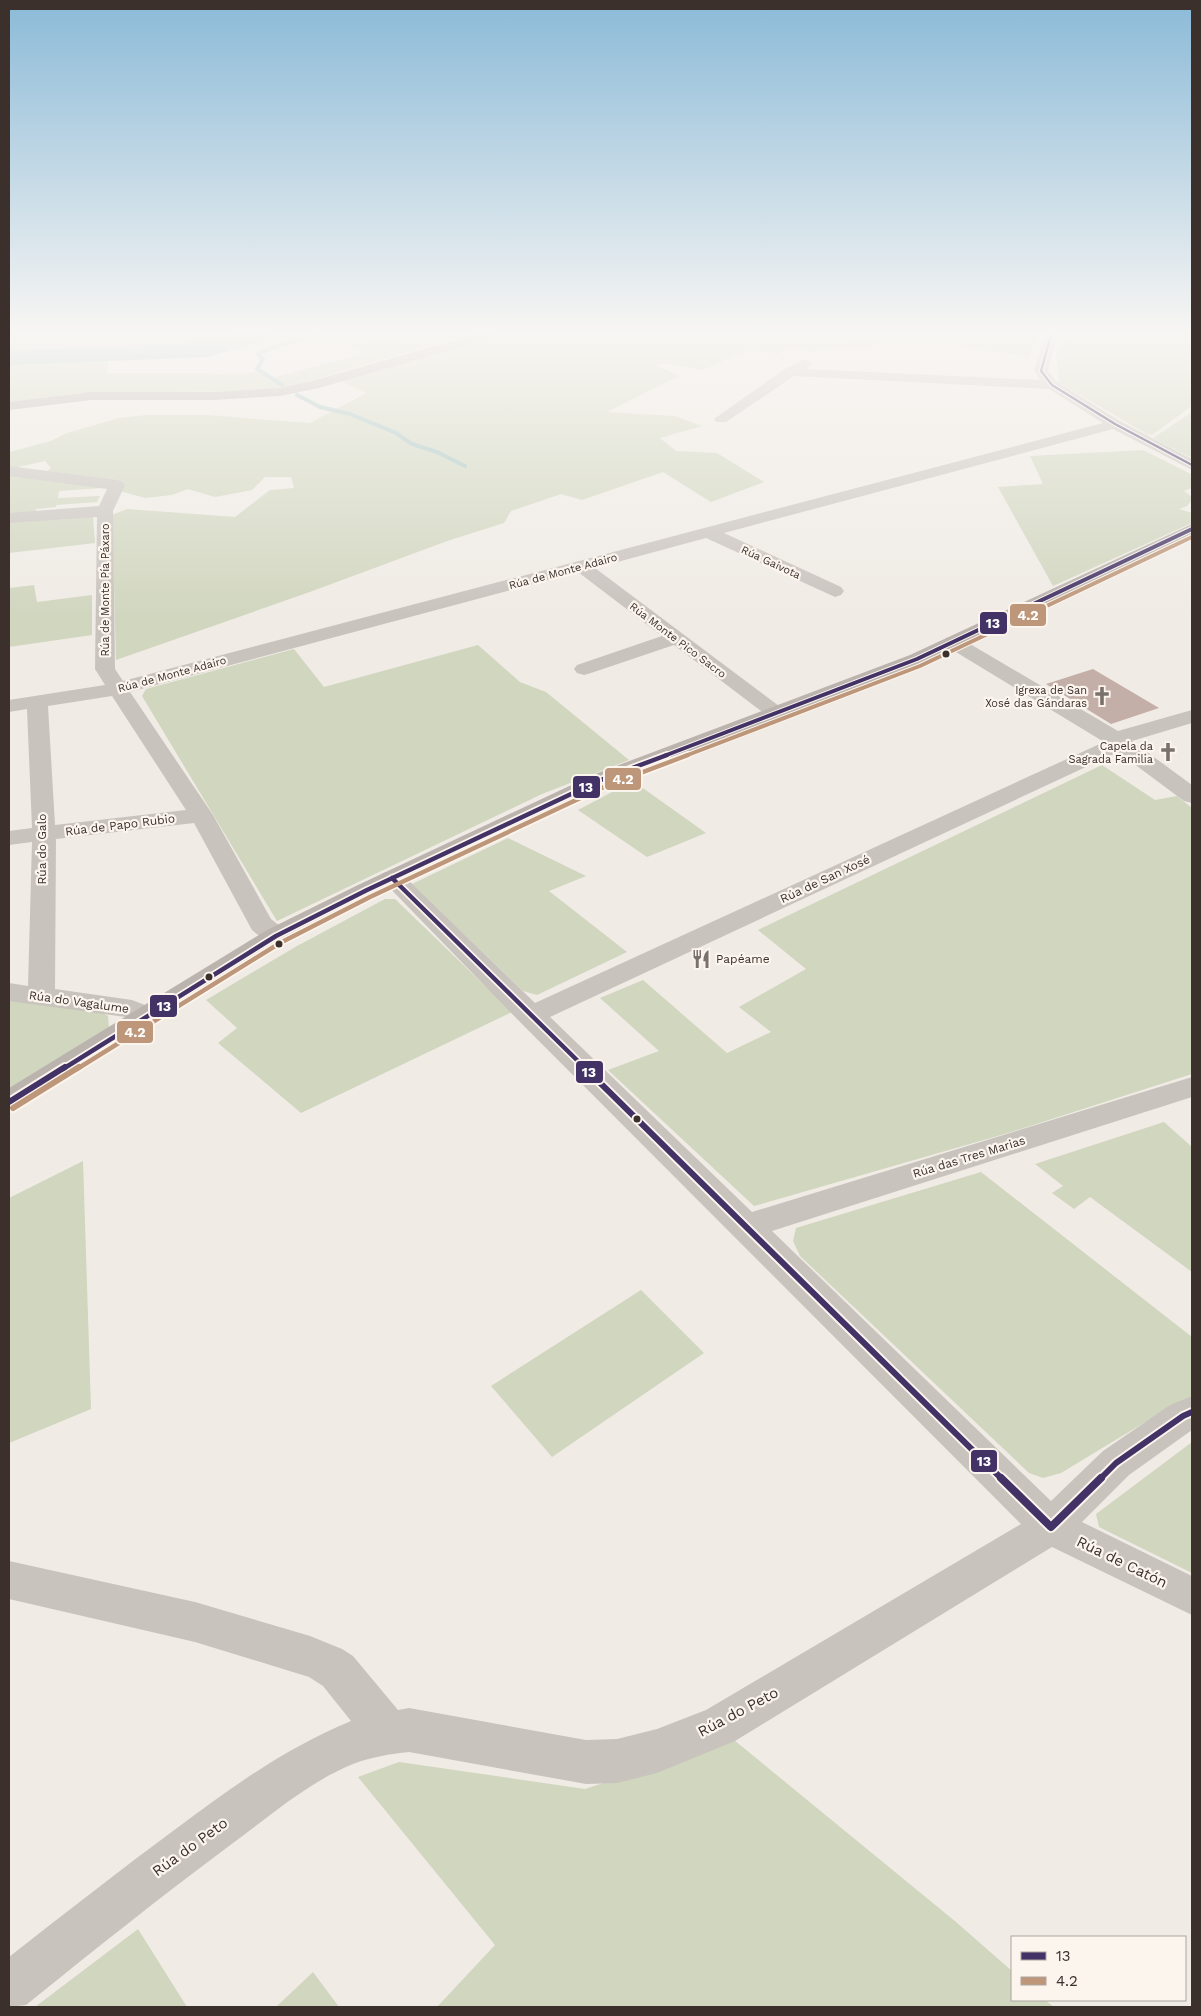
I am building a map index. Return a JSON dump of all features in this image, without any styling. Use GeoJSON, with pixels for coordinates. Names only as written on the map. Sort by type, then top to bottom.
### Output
{"type":"FeatureCollection","features":[{"type":"Feature","properties":{"kind":"main road"},"geometry":{"type":"LineString","coordinates":[[9,1102],[276,936],[392,878],[603,780],[917,659],[1192,529]]}},
{"type":"Feature","properties":{"kind":"street","name":"Rúa de Monte Adairo"},"geometry":{"type":"LineString","coordinates":[[9,706],[117,689],[1096,429]]}},
{"type":"Feature","properties":{"kind":"street"},"geometry":{"type":"LineString","coordinates":[[1125,429],[1192,465]]}},
{"type":"Feature","properties":{"kind":"street","name":"Rúa de Monte Pía Páxaro"},"geometry":{"type":"LineString","coordinates":[[9,471],[117,485],[105,511],[105,669],[201,815],[262,924],[276,936]]}},
{"type":"Feature","properties":{"kind":"street"},"geometry":{"type":"LineString","coordinates":[[9,518],[105,511]]}},
{"type":"Feature","properties":{"kind":"street","name":"Rúa Gaivota"},"geometry":{"type":"LineString","coordinates":[[708,532],[835,591]]}},
{"type":"Feature","properties":{"kind":"street","name":"Rúa Monte Pico Sacro"},"geometry":{"type":"LineString","coordinates":[[581,566],[776,713]]}},
{"type":"Feature","properties":{"kind":"street"},"geometry":{"type":"LineString","coordinates":[[584,669],[676,638]]}},
{"type":"Feature","properties":{"kind":"street"},"geometry":{"type":"LineString","coordinates":[[953,642],[1118,741],[1192,796]]}},
{"type":"Feature","properties":{"kind":"street","name":"Rúa do Galo"},"geometry":{"type":"LineString","coordinates":[[37,702],[44,835],[41,997]]}},
{"type":"Feature","properties":{"kind":"street","name":"Rúa de San Xosé"},"geometry":{"type":"LineString","coordinates":[[530,1016],[1118,741],[1192,716]]}},
{"type":"Feature","properties":{"kind":"street","name":"Rúa de Papo Rubio"},"geometry":{"type":"LineString","coordinates":[[9,838],[201,815]]}},
{"type":"Feature","properties":{"kind":"street","name":"Rúa de Catón"},"geometry":{"type":"LineString","coordinates":[[392,878],[1051,1527],[1192,1596]]}},
{"type":"Feature","properties":{"kind":"street","name":"Rúa do Vagalume"},"geometry":{"type":"LineString","coordinates":[[9,992],[132,1009],[148,1016]]}},
{"type":"Feature","properties":{"kind":"street","name":"Rúa das Tres Marias"},"geometry":{"type":"LineString","coordinates":[[746,1227],[1192,1087]]}},
{"type":"Feature","properties":{"kind":"street","name":"Rúa do Peto"},"geometry":{"type":"LineString","coordinates":[[9,1988],[132,1890],[274,1785],[320,1757],[358,1740],[387,1731],[408,1730],[586,1762],[617,1761],[657,1751],[720,1726],[1051,1527],[1116,1463],[1183,1416],[1192,1412]]}},
{"type":"Feature","properties":{"kind":"street"},"geometry":{"type":"LineString","coordinates":[[9,1580],[195,1622],[310,1656],[338,1672],[387,1731]]}},
{"type":"Feature","properties":{"kind":"green space"},"geometry":{"type":"Polygon","coordinates":[[[81,429],[691,429],[660,438],[676,451],[717,453],[764,482],[711,502],[663,472],[582,500],[561,494],[511,511],[504,523],[450,540],[307,593],[116,660],[112,515],[127,509],[235,517],[270,490],[294,488],[291,477],[265,477],[252,490],[215,497],[188,489],[172,495],[145,498],[47,471],[51,468],[45,461],[9,469],[9,452],[51,441],[81,429]]]}},
{"type":"Feature","properties":{"kind":"green space"},"geometry":{"type":"Polygon","coordinates":[[[1139,429],[1160,429],[1152,435],[1139,429]]]}},
{"type":"Feature","properties":{"kind":"green space"},"geometry":{"type":"Polygon","coordinates":[[[1166,429],[1192,429],[1192,458],[1153,438],[1166,429]]]}},
{"type":"Feature","properties":{"kind":"green space"},"geometry":{"type":"Polygon","coordinates":[[[1143,450],[1191,474],[1192,488],[1184,491],[1192,497],[1192,500],[1187,506],[1179,509],[1192,513],[1192,523],[1053,586],[998,487],[1043,484],[1030,456],[1143,450]]]}},
{"type":"Feature","properties":{"kind":"green space"},"geometry":{"type":"Polygon","coordinates":[[[9,473],[103,488],[59,491],[58,498],[100,496],[97,502],[56,505],[56,507],[36,509],[35,514],[9,515],[9,473]]]}},
{"type":"Feature","properties":{"kind":"green space"},"geometry":{"type":"Polygon","coordinates":[[[93,516],[95,543],[9,553],[9,522],[93,516]]]}},
{"type":"Feature","properties":{"kind":"green space"},"geometry":{"type":"Polygon","coordinates":[[[34,585],[37,602],[92,595],[92,635],[9,647],[9,588],[34,585]]]}},
{"type":"Feature","properties":{"kind":"green space"},"geometry":{"type":"Polygon","coordinates":[[[478,645],[520,682],[546,692],[629,760],[542,794],[277,921],[142,696],[146,689],[294,649],[324,687],[478,645]]]}},
{"type":"Feature","properties":{"kind":"green space"},"geometry":{"type":"Polygon","coordinates":[[[1102,765],[1155,800],[1177,796],[1192,808],[1192,1074],[1008,1133],[754,1206],[608,1070],[659,1051],[600,998],[643,980],[727,1053],[771,1032],[739,1007],[806,969],[758,930],[1102,765]]]}},
{"type":"Feature","properties":{"kind":"green space"},"geometry":{"type":"Polygon","coordinates":[[[633,781],[706,833],[647,857],[578,810],[633,781]]]}},
{"type":"Feature","properties":{"kind":"green space"},"geometry":{"type":"Polygon","coordinates":[[[508,838],[586,876],[549,891],[627,952],[537,995],[523,991],[412,884],[508,838]]]}},
{"type":"Feature","properties":{"kind":"green space"},"geometry":{"type":"Polygon","coordinates":[[[385,899],[395,899],[512,1012],[301,1113],[218,1043],[237,1028],[206,1000],[297,946],[385,899]]]}},
{"type":"Feature","properties":{"kind":"green space"},"geometry":{"type":"Polygon","coordinates":[[[9,995],[99,1011],[108,1016],[109,1028],[9,1088],[9,995]]]}},
{"type":"Feature","properties":{"kind":"green space"},"geometry":{"type":"Polygon","coordinates":[[[1164,1122],[1192,1147],[1192,1272],[1090,1197],[1074,1209],[1052,1193],[1063,1186],[1035,1164],[1164,1122]]]}},
{"type":"Feature","properties":{"kind":"green space"},"geometry":{"type":"Polygon","coordinates":[[[83,1161],[91,1409],[9,1443],[9,1198],[83,1161]]]}},
{"type":"Feature","properties":{"kind":"green space"},"geometry":{"type":"Polygon","coordinates":[[[981,1172],[1192,1337],[1192,1396],[1175,1404],[1061,1473],[1043,1478],[1029,1473],[800,1256],[793,1241],[796,1228],[981,1172]]]}},
{"type":"Feature","properties":{"kind":"green space"},"geometry":{"type":"Polygon","coordinates":[[[641,1290],[704,1353],[552,1457],[491,1386],[641,1290]]]}},
{"type":"Feature","properties":{"kind":"green space"},"geometry":{"type":"Polygon","coordinates":[[[1192,1442],[1192,1573],[1099,1527],[1096,1514],[1192,1442]]]}},
{"type":"Feature","properties":{"kind":"green space"},"geometry":{"type":"Polygon","coordinates":[[[734,1740],[956,1922],[1011,1970],[1011,2001],[1046,2001],[1054,2007],[437,2007],[495,1945],[358,1777],[399,1762],[585,1789],[734,1740]]]}},
{"type":"Feature","properties":{"kind":"green space"},"geometry":{"type":"Polygon","coordinates":[[[138,1929],[187,2007],[35,2007],[138,1929]]]}},
{"type":"Feature","properties":{"kind":"green space"},"geometry":{"type":"Polygon","coordinates":[[[313,1972],[339,2007],[276,2007],[313,1972]]]}},
{"type":"Feature","properties":{"kind":"building","name":"Igrexa de San Xosé das Gándaras"},"geometry":{"type":"Polygon","coordinates":[[[1093,669],[1159,708],[1111,724],[1046,684],[1093,669]]]}},
{"type":"Feature","properties":{"kind":"waterway"},"geometry":{"type":"LineString","coordinates":[[387,429],[412,444],[437,452],[465,466]]}},
{"type":"Feature","properties":{"kind":"transit line","name":"13"},"geometry":{"type":"LineString","coordinates":[[1125,429],[1192,465]]}},
{"type":"Feature","properties":{"kind":"transit line","name":"13"},"geometry":{"type":"LineString","coordinates":[[9,1102],[276,936],[367,890],[603,779],[917,659],[1192,529]]}},
{"type":"Feature","properties":{"kind":"transit line","name":"4.2"},"geometry":{"type":"LineString","coordinates":[[13,1108],[280,943],[370,897],[606,786],[920,666],[1192,537]]}},
{"type":"Feature","properties":{"kind":"transit line","name":"13"},"geometry":{"type":"LineString","coordinates":[[392,878],[1051,1527],[1116,1463],[1183,1416],[1192,1412]]}},
{"type":"Feature","properties":{"kind":"place","name":"Igrexa de San Xosé das Gándaras"},"geometry":{"type":"Point","coordinates":[1102,696]}},
{"type":"Feature","properties":{"kind":"place","name":"Capela da Sagrada Familia"},"geometry":{"type":"Point","coordinates":[1168,752]}},
{"type":"Feature","properties":{"kind":"place","name":"Papéame"},"geometry":{"type":"Point","coordinates":[701,959]}}]}
